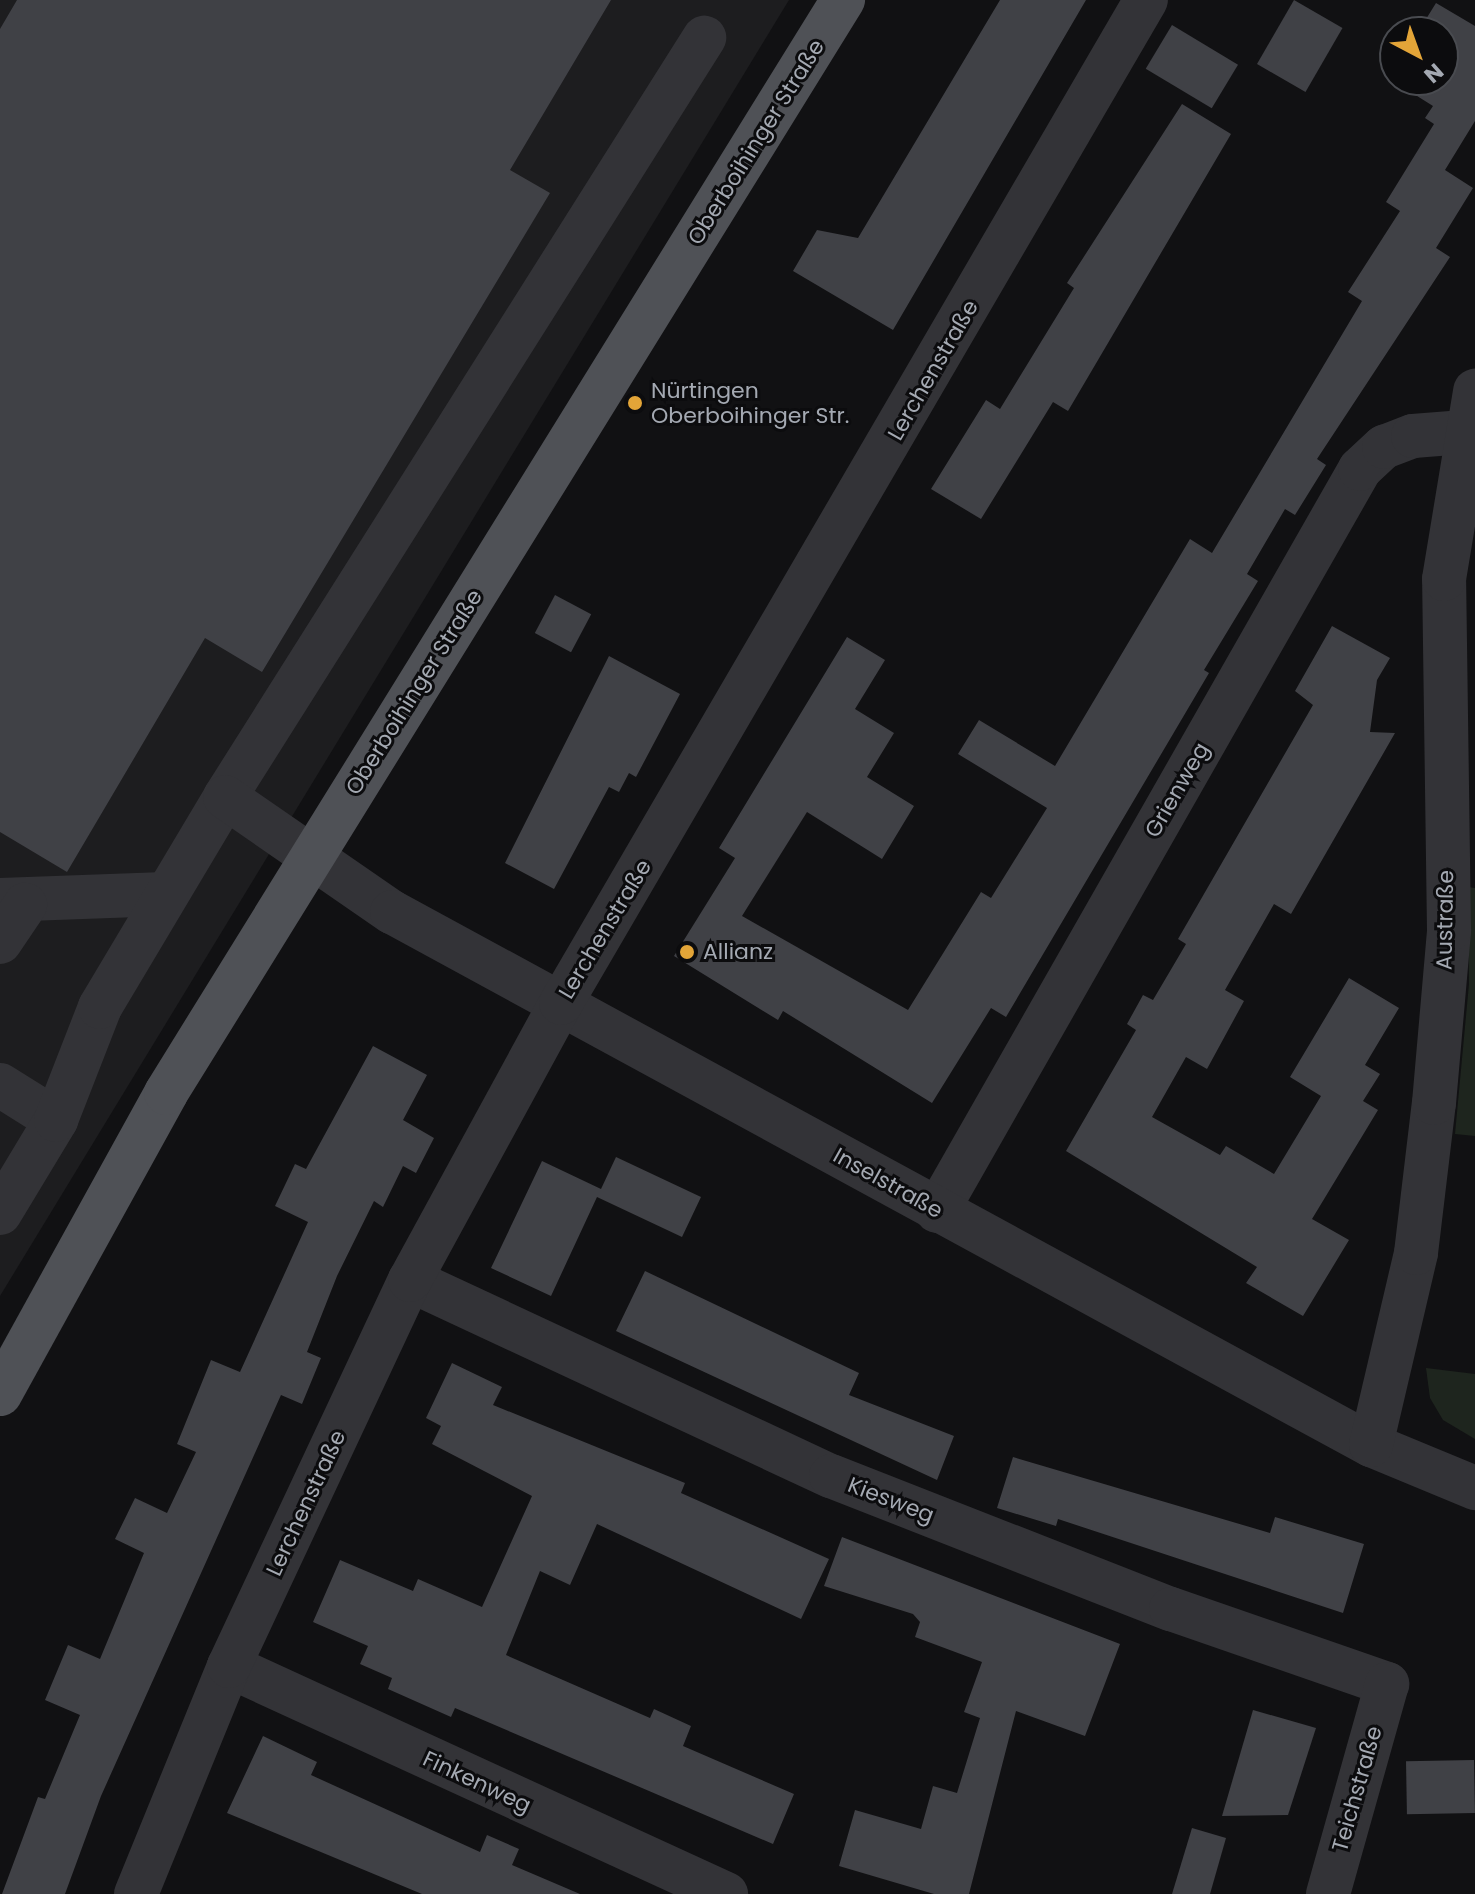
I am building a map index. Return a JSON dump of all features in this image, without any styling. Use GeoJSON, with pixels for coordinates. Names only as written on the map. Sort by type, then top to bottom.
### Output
{"type":"FeatureCollection","features":[{"type":"Feature","properties":{"kind":"main road","name":"Oberboihinger Straße"},"geometry":{"type":"LineString","coordinates":[[0,1394],[166,1093],[843,0]]}},
{"type":"Feature","properties":{"kind":"street","name":"Lerchenstraße"},"geometry":{"type":"LineString","coordinates":[[136,1894],[229,1666],[410,1280],[561,1003],[1146,0]]}},
{"type":"Feature","properties":{"kind":"street"},"geometry":{"type":"LineString","coordinates":[[0,1213],[56,1120],[100,1007],[165,894],[704,38]]}},
{"type":"Feature","properties":{"kind":"street","name":"Austraße"},"geometry":{"type":"LineString","coordinates":[[1371,1445],[1416,1253],[1434,1103],[1449,930],[1444,579],[1464,432],[1475,391]]}},
{"type":"Feature","properties":{"kind":"street","name":"Grienweg"},"geometry":{"type":"LineString","coordinates":[[937,1211],[1360,469],[1384,447],[1413,436],[1464,432]]}},
{"type":"Feature","properties":{"kind":"street","name":"Inselstraße"},"geometry":{"type":"LineString","coordinates":[[225,797],[310,861],[937,1211],[1371,1445],[1475,1488]]}},
{"type":"Feature","properties":{"kind":"street"},"geometry":{"type":"LineString","coordinates":[[0,942],[12,902],[165,894]]}},
{"type":"Feature","properties":{"kind":"street"},"geometry":{"type":"LineString","coordinates":[[0,1085],[56,1120]]}},
{"type":"Feature","properties":{"kind":"street","name":"Kiesweg"},"geometry":{"type":"LineString","coordinates":[[410,1280],[831,1476],[1171,1609],[1387,1684]]}},
{"type":"Feature","properties":{"kind":"street","name":"Finkenweg"},"geometry":{"type":"LineString","coordinates":[[229,1666],[726,1894]]}},
{"type":"Feature","properties":{"kind":"street","name":"Teichstraße"},"geometry":{"type":"LineString","coordinates":[[1328,1894],[1387,1684]]}},
{"type":"Feature","properties":{"kind":"shaded area"},"geometry":{"type":"Polygon","coordinates":[[[0,0],[789,0],[0,1296],[0,0]]]}},
{"type":"Feature","properties":{"kind":"shaded area"},"geometry":{"type":"Polygon","coordinates":[[[1468,887],[1475,888],[1475,1136],[1455,1134],[1469,984],[1468,887]]]}},
{"type":"Feature","properties":{"kind":"shaded area"},"geometry":{"type":"Polygon","coordinates":[[[1426,1368],[1475,1374],[1475,1439],[1443,1420],[1430,1398],[1426,1368]]]}},
{"type":"Feature","properties":{"kind":"building"},"geometry":{"type":"Polygon","coordinates":[[[17,0],[611,0],[510,170],[550,193],[262,672],[205,638],[67,872],[0,832],[0,29],[17,0]]]}},
{"type":"Feature","properties":{"kind":"building"},"geometry":{"type":"Polygon","coordinates":[[[1000,0],[1086,0],[893,330],[793,271],[817,230],[858,238],[1000,0]]]}},
{"type":"Feature","properties":{"kind":"building"},"geometry":{"type":"Polygon","coordinates":[[[1294,0],[1342,28],[1305,92],[1257,64],[1294,0]]]}},
{"type":"Feature","properties":{"kind":"building"},"geometry":{"type":"Polygon","coordinates":[[[1436,3],[1458,16],[1428,16],[1436,3]]]}},
{"type":"Feature","properties":{"kind":"building"},"geometry":{"type":"Polygon","coordinates":[[[1459,17],[1475,26],[1475,121],[1445,170],[1473,188],[1436,248],[1450,257],[1317,459],[1326,465],[1295,515],[1285,509],[1247,574],[1258,581],[1204,670],[1209,673],[1006,1017],[991,1008],[932,1103],[783,1011],[778,1020],[674,956],[735,858],[719,848],[847,637],[885,660],[855,709],[894,733],[867,777],[914,806],[882,859],[807,812],[742,916],[908,1010],[981,892],[991,898],[1047,808],[958,754],[979,720],[1055,766],[1190,539],[1212,553],[1362,301],[1348,292],[1400,211],[1386,202],[1434,124],[1425,118],[1433,106],[1417,96],[1459,96],[1459,17]]]}},
{"type":"Feature","properties":{"kind":"building"},"geometry":{"type":"Polygon","coordinates":[[[1172,25],[1238,65],[1212,108],[1146,69],[1172,25]]]}},
{"type":"Feature","properties":{"kind":"building"},"geometry":{"type":"Polygon","coordinates":[[[1182,104],[1231,134],[1068,411],[1053,402],[981,519],[931,489],[986,400],[1000,409],[1074,288],[1067,283],[1182,104]]]}},
{"type":"Feature","properties":{"kind":"building"},"geometry":{"type":"Polygon","coordinates":[[[555,595],[591,614],[571,652],[535,633],[555,595]]]}},
{"type":"Feature","properties":{"kind":"building"},"geometry":{"type":"Polygon","coordinates":[[[1332,626],[1390,658],[1377,680],[1370,732],[1395,733],[1291,914],[1274,904],[1225,990],[1244,1001],[1207,1069],[1186,1057],[1152,1117],[1220,1155],[1226,1146],[1274,1174],[1321,1096],[1290,1077],[1349,978],[1399,1008],[1365,1065],[1380,1074],[1363,1101],[1378,1110],[1312,1219],[1349,1240],[1303,1316],[1246,1283],[1257,1267],[1066,1151],[1136,1030],[1127,1024],[1143,995],[1153,1000],[1186,944],[1178,939],[1313,705],[1295,691],[1332,626]]]}},
{"type":"Feature","properties":{"kind":"building"},"geometry":{"type":"Polygon","coordinates":[[[609,656],[680,694],[636,777],[629,773],[619,792],[609,787],[554,889],[505,863],[609,656]]]}},
{"type":"Feature","properties":{"kind":"building"},"geometry":{"type":"Polygon","coordinates":[[[373,1046],[427,1075],[403,1120],[434,1138],[416,1173],[403,1166],[383,1207],[374,1201],[337,1276],[307,1352],[321,1358],[302,1404],[281,1395],[101,1796],[65,1894],[2,1894],[38,1797],[45,1799],[80,1715],[45,1700],[68,1645],[100,1659],[144,1553],[115,1539],[135,1498],[167,1513],[196,1452],[177,1444],[211,1360],[240,1372],[308,1222],[275,1206],[295,1164],[306,1169],[373,1046]]]}},
{"type":"Feature","properties":{"kind":"building"},"geometry":{"type":"Polygon","coordinates":[[[616,1157],[701,1197],[682,1237],[597,1197],[551,1296],[491,1268],[542,1161],[601,1189],[616,1157]]]}},
{"type":"Feature","properties":{"kind":"building"},"geometry":{"type":"Polygon","coordinates":[[[645,1271],[859,1373],[849,1395],[954,1436],[937,1480],[616,1331],[645,1271]]]}},
{"type":"Feature","properties":{"kind":"building"},"geometry":{"type":"Polygon","coordinates":[[[452,1363],[502,1387],[493,1405],[685,1483],[681,1493],[829,1559],[801,1619],[597,1524],[570,1585],[540,1571],[506,1655],[650,1718],[654,1709],[691,1726],[683,1746],[794,1794],[773,1844],[455,1708],[451,1717],[388,1689],[392,1678],[360,1664],[368,1646],[313,1622],[340,1560],[413,1591],[418,1579],[482,1607],[532,1496],[432,1444],[441,1426],[426,1418],[452,1363]]]}},
{"type":"Feature","properties":{"kind":"building"},"geometry":{"type":"Polygon","coordinates":[[[1013,1457],[1270,1533],[1275,1517],[1364,1544],[1343,1613],[1058,1519],[1056,1526],[997,1508],[1013,1457]]]}},
{"type":"Feature","properties":{"kind":"building"},"geometry":{"type":"Polygon","coordinates":[[[842,1537],[1120,1644],[1085,1736],[1016,1711],[969,1894],[934,1894],[839,1866],[855,1810],[921,1829],[933,1786],[957,1793],[980,1718],[964,1712],[982,1662],[915,1637],[920,1622],[913,1614],[824,1586],[842,1537]]]}},
{"type":"Feature","properties":{"kind":"building"},"geometry":{"type":"Polygon","coordinates":[[[1253,1710],[1316,1728],[1288,1815],[1222,1816],[1253,1710]]]}},
{"type":"Feature","properties":{"kind":"building"},"geometry":{"type":"Polygon","coordinates":[[[263,1736],[317,1762],[311,1775],[480,1852],[487,1835],[519,1849],[512,1865],[580,1894],[422,1894],[227,1813],[263,1736]]]}},
{"type":"Feature","properties":{"kind":"building"},"geometry":{"type":"Polygon","coordinates":[[[1474,1760],[1475,1813],[1407,1814],[1406,1761],[1474,1760]]]}},
{"type":"Feature","properties":{"kind":"building"},"geometry":{"type":"Polygon","coordinates":[[[1192,1828],[1226,1838],[1210,1894],[1172,1894],[1192,1828]]]}},
{"type":"Feature","properties":{"kind":"place","name":"Nürtingen Oberboihinger Str."},"geometry":{"type":"Point","coordinates":[635,403]}},
{"type":"Feature","properties":{"kind":"place","name":"Allianz"},"geometry":{"type":"Point","coordinates":[687,952]}}]}
